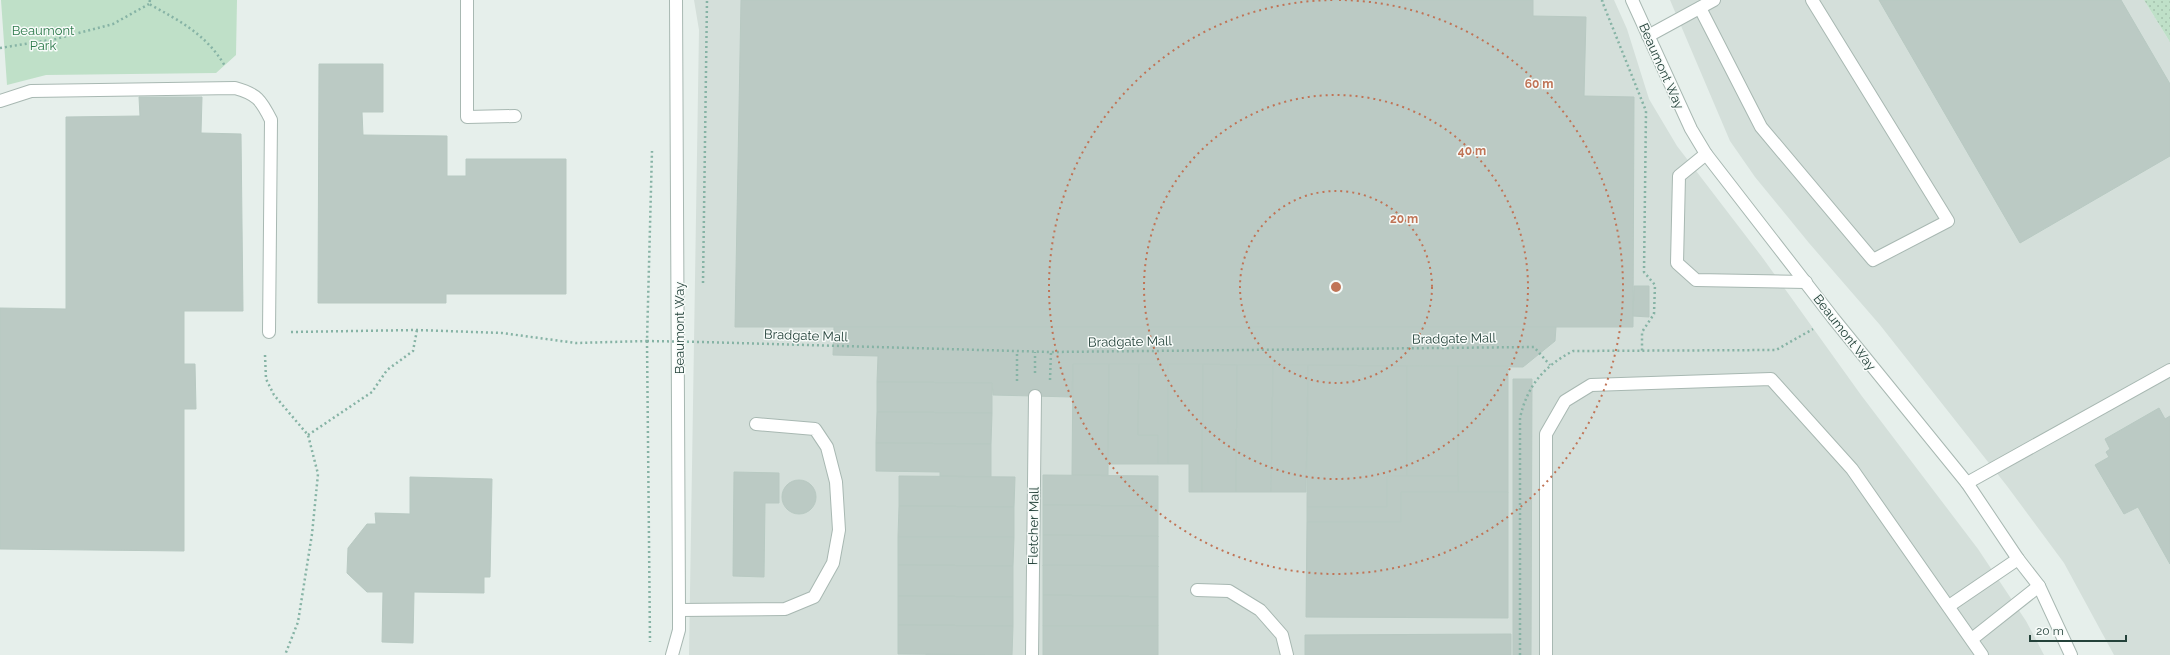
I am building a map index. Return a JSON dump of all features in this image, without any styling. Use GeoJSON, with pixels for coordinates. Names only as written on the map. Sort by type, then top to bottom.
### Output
{"type":"FeatureCollection","features":[{"type":"Feature","properties":{"kind":"street"},"geometry":{"type":"LineString","coordinates":[[467,0],[467,117],[515,116]]}},
{"type":"Feature","properties":{"kind":"street","name":"Beaumont Way"},"geometry":{"type":"LineString","coordinates":[[673,652],[679,630],[676,0]]}},
{"type":"Feature","properties":{"kind":"street","name":"Beaumont Way"},"geometry":{"type":"LineString","coordinates":[[1632,0],[1691,129],[1706,154],[1833,318],[1967,483],[2018,559],[2039,586],[2071,655]]}},
{"type":"Feature","properties":{"kind":"street"},"geometry":{"type":"LineString","coordinates":[[1648,36],[1714,0]]}},
{"type":"Feature","properties":{"kind":"street"},"geometry":{"type":"LineString","coordinates":[[1700,8],[1762,127],[1873,260],[1948,221],[1812,0]]}},
{"type":"Feature","properties":{"kind":"street"},"geometry":{"type":"LineString","coordinates":[[0,101],[38,91],[235,88],[252,93],[264,105],[271,120],[269,332]]}},
{"type":"Feature","properties":{"kind":"street"},"geometry":{"type":"LineString","coordinates":[[1706,154],[1679,176],[1677,263],[1696,280],[1806,282]]}},
{"type":"Feature","properties":{"kind":"street"},"geometry":{"type":"LineString","coordinates":[[1967,483],[2170,370]]}},
{"type":"Feature","properties":{"kind":"street"},"geometry":{"type":"LineString","coordinates":[[1546,655],[1546,434],[1565,401],[1591,385],[1771,379],[1852,469],[1982,655]]}},
{"type":"Feature","properties":{"kind":"street","name":"Fletcher Mall"},"geometry":{"type":"LineString","coordinates":[[1032,655],[1035,396]]}},
{"type":"Feature","properties":{"kind":"street"},"geometry":{"type":"LineString","coordinates":[[679,610],[785,609],[814,596],[833,564],[839,530],[836,482],[828,447],[815,429],[756,424]]}},
{"type":"Feature","properties":{"kind":"street"},"geometry":{"type":"LineString","coordinates":[[1949,606],[2018,559]]}},
{"type":"Feature","properties":{"kind":"street"},"geometry":{"type":"LineString","coordinates":[[1972,639],[2039,586]]}},
{"type":"Feature","properties":{"kind":"street"},"geometry":{"type":"LineString","coordinates":[[1198,590],[1229,591],[1260,610],[1282,635],[1286,655]]}},
{"type":"Feature","properties":{"kind":"path"},"geometry":{"type":"LineString","coordinates":[[702,286],[707,0]]}},
{"type":"Feature","properties":{"kind":"path"},"geometry":{"type":"LineString","coordinates":[[1603,0],[1602,1],[1646,111],[1644,272],[1655,285],[1654,314],[1642,332],[1642,351]]}},
{"type":"Feature","properties":{"kind":"path"},"geometry":{"type":"LineString","coordinates":[[0,48],[56,39],[113,24],[150,2],[206,40],[224,64],[235,88]]}},
{"type":"Feature","properties":{"kind":"path"},"geometry":{"type":"LineString","coordinates":[[652,148],[647,341],[650,643],[673,652]]}},
{"type":"Feature","properties":{"kind":"path"},"geometry":{"type":"LineString","coordinates":[[1520,655],[1520,418],[1530,389],[1550,365],[1573,351],[1776,350],[1833,318]]}},
{"type":"Feature","properties":{"kind":"path"},"geometry":{"type":"LineString","coordinates":[[308,434],[372,392],[387,370],[413,351],[416,330]]}},
{"type":"Feature","properties":{"kind":"path","name":"Bradgate Mall"},"geometry":{"type":"LineString","coordinates":[[269,332],[416,330],[502,333],[576,343],[647,341],[702,342],[1051,352],[1534,347],[1550,365]]}},
{"type":"Feature","properties":{"kind":"path"},"geometry":{"type":"LineString","coordinates":[[269,332],[264,358],[266,379],[274,395],[308,434],[318,474],[312,534],[298,622],[286,655]]}},
{"type":"Feature","properties":{"kind":"path"},"geometry":{"type":"LineString","coordinates":[[702,334],[702,342]]}},
{"type":"Feature","properties":{"kind":"shaded area"},"geometry":{"type":"Polygon","coordinates":[[[694,0],[1614,0],[1627,29],[1649,99],[1677,146],[1762,257],[1861,395],[1978,549],[2026,621],[2044,655],[689,655],[699,30],[694,0]]]}},
{"type":"Feature","properties":{"kind":"shaded area"},"geometry":{"type":"Polygon","coordinates":[[[1670,0],[2144,0],[2170,42],[2170,655],[2114,655],[2064,563],[2007,486],[1880,325],[1809,243],[1755,177],[1730,141],[1670,0]]]}},
{"type":"Feature","properties":{"kind":"green space","name":"Beaumont Park"},"geometry":{"type":"Polygon","coordinates":[[[1,0],[237,0],[236,55],[216,73],[46,75],[7,85],[1,0]]]}},
{"type":"Feature","properties":{"kind":"green space"},"geometry":{"type":"Polygon","coordinates":[[[2144,0],[2170,0],[2170,42],[2144,0]]]}},
{"type":"Feature","properties":{"kind":"building"},"geometry":{"type":"Polygon","coordinates":[[[741,0],[1533,0],[1533,16],[1586,17],[1584,96],[1634,97],[1633,327],[735,327],[741,0]]]}},
{"type":"Feature","properties":{"kind":"building"},"geometry":{"type":"Polygon","coordinates":[[[1879,0],[2121,0],[2170,84],[2170,156],[2020,243],[1879,0]]]}},
{"type":"Feature","properties":{"kind":"building"},"geometry":{"type":"Polygon","coordinates":[[[319,64],[383,64],[383,112],[362,112],[363,135],[447,136],[447,176],[466,176],[466,159],[566,159],[566,294],[446,294],[446,303],[318,303],[319,64]]]}},
{"type":"Feature","properties":{"kind":"building"},"geometry":{"type":"Polygon","coordinates":[[[139,97],[202,97],[201,133],[241,134],[243,311],[184,311],[184,364],[195,364],[196,409],[184,409],[184,551],[0,549],[0,308],[66,309],[66,117],[140,116],[139,97]]]}},
{"type":"Feature","properties":{"kind":"building"},"geometry":{"type":"Polygon","coordinates":[[[1634,286],[1649,286],[1649,317],[1633,316],[1634,286]]]}},
{"type":"Feature","properties":{"kind":"building"},"geometry":{"type":"Polygon","coordinates":[[[834,327],[1556,327],[1555,341],[1523,367],[1073,364],[1072,397],[993,395],[992,383],[877,382],[878,356],[833,355],[834,327]]]}},
{"type":"Feature","properties":{"kind":"building"},"geometry":{"type":"Polygon","coordinates":[[[1073,364],[1109,364],[1108,475],[1072,475],[1073,364]]]}},
{"type":"Feature","properties":{"kind":"building"},"geometry":{"type":"Polygon","coordinates":[[[1109,364],[1139,364],[1138,435],[1158,435],[1158,464],[1108,464],[1109,364]]]}},
{"type":"Feature","properties":{"kind":"building"},"geometry":{"type":"Polygon","coordinates":[[[1139,364],[1168,364],[1168,464],[1158,464],[1158,435],[1138,435],[1139,364]]]}},
{"type":"Feature","properties":{"kind":"building"},"geometry":{"type":"Polygon","coordinates":[[[1168,364],[1203,364],[1202,492],[1189,492],[1189,464],[1168,464],[1168,364]]]}},
{"type":"Feature","properties":{"kind":"building"},"geometry":{"type":"Polygon","coordinates":[[[1203,364],[1237,365],[1236,492],[1202,492],[1203,364]]]}},
{"type":"Feature","properties":{"kind":"building"},"geometry":{"type":"Polygon","coordinates":[[[1237,365],[1273,365],[1271,492],[1236,492],[1237,365]]]}},
{"type":"Feature","properties":{"kind":"building"},"geometry":{"type":"Polygon","coordinates":[[[1273,365],[1308,365],[1306,492],[1271,492],[1273,365]]]}},
{"type":"Feature","properties":{"kind":"building"},"geometry":{"type":"Polygon","coordinates":[[[1308,365],[1407,366],[1407,476],[1387,476],[1387,507],[1307,507],[1308,365]]]}},
{"type":"Feature","properties":{"kind":"building"},"geometry":{"type":"Polygon","coordinates":[[[1407,366],[1458,366],[1458,476],[1407,476],[1407,366]]]}},
{"type":"Feature","properties":{"kind":"building"},"geometry":{"type":"Polygon","coordinates":[[[1458,366],[1508,366],[1508,492],[1458,492],[1458,366]]]}},
{"type":"Feature","properties":{"kind":"building"},"geometry":{"type":"Polygon","coordinates":[[[1513,379],[1532,379],[1531,655],[1513,655],[1513,379]]]}},
{"type":"Feature","properties":{"kind":"building"},"geometry":{"type":"Polygon","coordinates":[[[877,382],[992,383],[992,413],[877,412],[877,382]]]}},
{"type":"Feature","properties":{"kind":"building"},"geometry":{"type":"Polygon","coordinates":[[[2159,408],[2165,419],[2170,416],[2170,564],[2138,507],[2124,514],[2095,465],[2109,457],[2106,452],[2110,449],[2105,439],[2159,408]]]}},
{"type":"Feature","properties":{"kind":"building"},"geometry":{"type":"Polygon","coordinates":[[[877,412],[992,413],[991,444],[876,443],[877,412]]]}},
{"type":"Feature","properties":{"kind":"building"},"geometry":{"type":"Polygon","coordinates":[[[876,443],[991,444],[991,477],[940,476],[940,472],[876,471],[876,443]]]}},
{"type":"Feature","properties":{"kind":"building"},"geometry":{"type":"Polygon","coordinates":[[[734,472],[779,473],[779,503],[765,503],[764,577],[733,576],[734,472]]]}},
{"type":"Feature","properties":{"kind":"building"},"geometry":{"type":"Polygon","coordinates":[[[1043,475],[1158,476],[1158,506],[1043,505],[1043,475]]]}},
{"type":"Feature","properties":{"kind":"building"},"geometry":{"type":"Polygon","coordinates":[[[899,476],[1015,477],[1014,507],[899,506],[899,476]]]}},
{"type":"Feature","properties":{"kind":"building"},"geometry":{"type":"Polygon","coordinates":[[[1387,476],[1458,476],[1458,492],[1401,492],[1401,522],[1307,522],[1307,507],[1387,507],[1387,476]]]}},
{"type":"Feature","properties":{"kind":"building"},"geometry":{"type":"Polygon","coordinates":[[[410,477],[492,479],[490,577],[484,577],[484,593],[414,592],[413,643],[382,642],[383,592],[367,592],[347,573],[348,548],[367,524],[376,524],[375,513],[410,514],[410,477]]]}},
{"type":"Feature","properties":{"kind":"building"},"geometry":{"type":"Polygon","coordinates":[[[796,480],[802,480],[811,485],[815,491],[815,503],[811,509],[802,514],[796,514],[787,509],[782,500],[782,494],[787,485],[796,480]]]}},
{"type":"Feature","properties":{"kind":"building"},"geometry":{"type":"Polygon","coordinates":[[[1401,492],[1508,492],[1508,618],[1306,617],[1307,522],[1401,522],[1401,492]]]}},
{"type":"Feature","properties":{"kind":"building"},"geometry":{"type":"Polygon","coordinates":[[[1043,505],[1158,506],[1158,537],[1043,535],[1043,505]]]}},
{"type":"Feature","properties":{"kind":"building"},"geometry":{"type":"Polygon","coordinates":[[[899,506],[1014,507],[1014,537],[898,537],[899,506]]]}},
{"type":"Feature","properties":{"kind":"building"},"geometry":{"type":"Polygon","coordinates":[[[1043,535],[1158,536],[1158,567],[1043,566],[1043,535]]]}},
{"type":"Feature","properties":{"kind":"building"},"geometry":{"type":"Polygon","coordinates":[[[898,537],[1014,537],[1013,566],[898,565],[898,537]]]}},
{"type":"Feature","properties":{"kind":"building"},"geometry":{"type":"Polygon","coordinates":[[[898,565],[1013,566],[1013,597],[898,596],[898,565]]]}},
{"type":"Feature","properties":{"kind":"building"},"geometry":{"type":"Polygon","coordinates":[[[1043,565],[1158,566],[1158,597],[1043,595],[1043,565]]]}},
{"type":"Feature","properties":{"kind":"building"},"geometry":{"type":"Polygon","coordinates":[[[1043,595],[1158,597],[1158,626],[1043,626],[1043,595]]]}},
{"type":"Feature","properties":{"kind":"building"},"geometry":{"type":"Polygon","coordinates":[[[898,596],[1013,597],[1013,626],[898,625],[898,596]]]}},
{"type":"Feature","properties":{"kind":"building"},"geometry":{"type":"Polygon","coordinates":[[[898,625],[1013,626],[1012,655],[898,654],[898,625]]]}},
{"type":"Feature","properties":{"kind":"building"},"geometry":{"type":"Polygon","coordinates":[[[1043,626],[1158,626],[1158,655],[1043,655],[1043,626]]]}},
{"type":"Feature","properties":{"kind":"building"},"geometry":{"type":"Polygon","coordinates":[[[1511,634],[1511,655],[1305,655],[1305,635],[1511,634]]]}},
{"type":"Feature","properties":{"kind":"building"},"geometry":{"type":"Polygon","coordinates":[[[926,654],[985,655],[926,655],[926,654]]]}}]}
